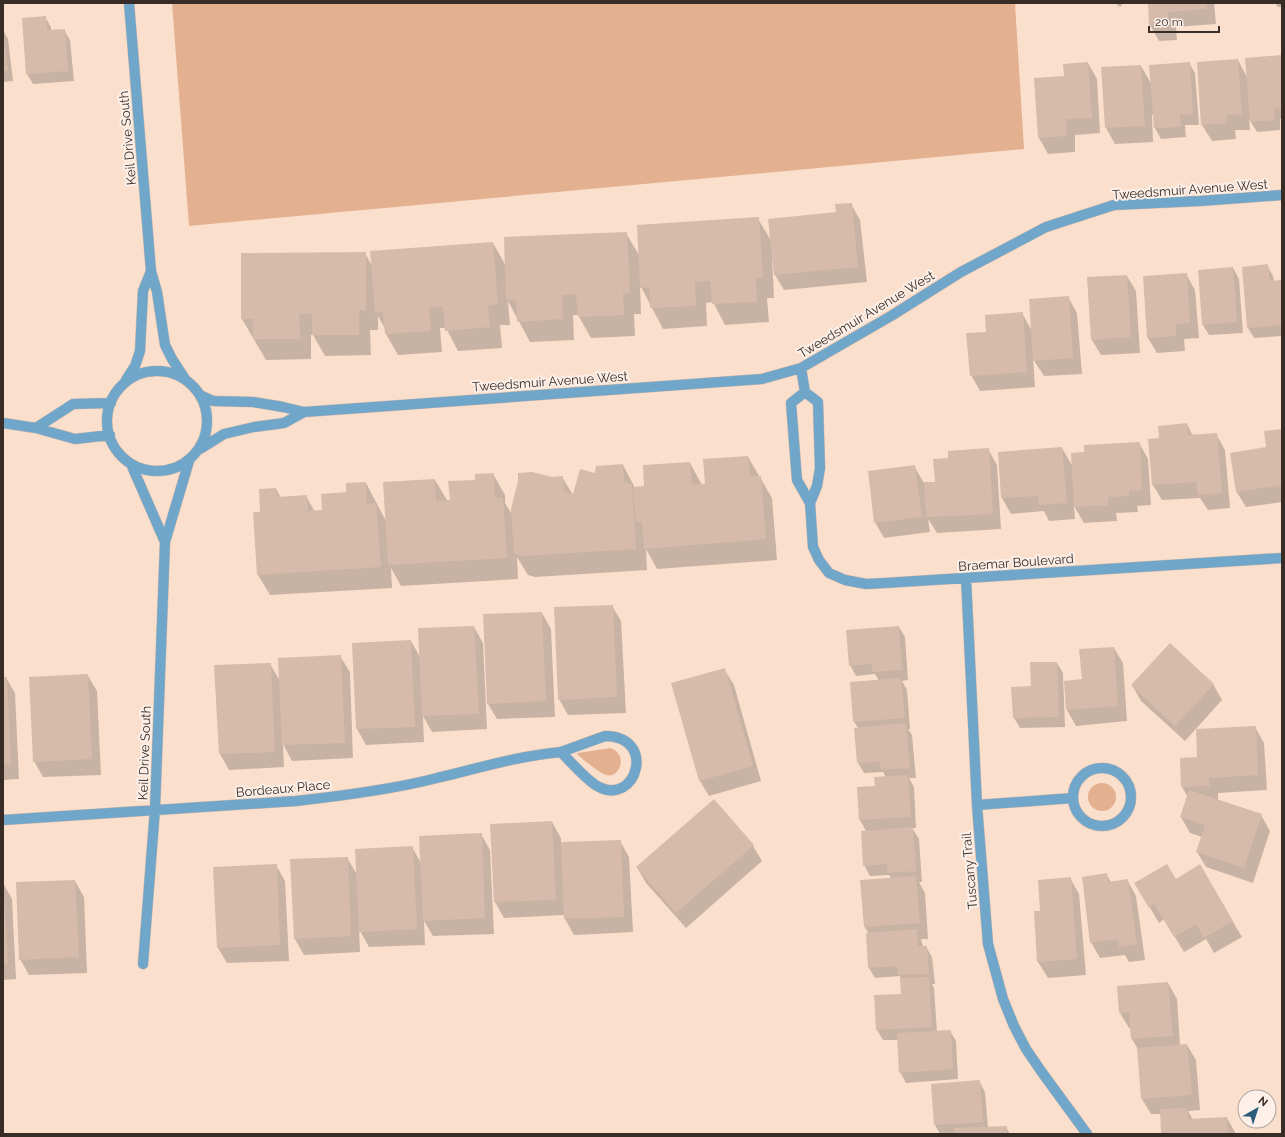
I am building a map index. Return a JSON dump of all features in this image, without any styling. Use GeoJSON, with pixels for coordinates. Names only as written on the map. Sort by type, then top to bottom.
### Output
{"type":"FeatureCollection","features":[{"type":"Feature","properties":{"kind":"street","name":"Keil Drive South"},"geometry":{"type":"LineString","coordinates":[[129,3],[151,271],[157,292],[166,346],[172,360],[185,379]]}},
{"type":"Feature","properties":{"kind":"street","name":"Tweedsmuir Avenue West"},"geometry":{"type":"LineString","coordinates":[[200,395],[213,401],[253,402],[304,412],[762,379],[801,368],[891,316],[961,272],[1046,227],[1114,205],[1282,195]]}},
{"type":"Feature","properties":{"kind":"street","name":"Keil Drive South"},"geometry":{"type":"LineString","coordinates":[[124,384],[135,366],[140,351],[143,291],[151,271]]}},
{"type":"Feature","properties":{"kind":"street"},"geometry":{"type":"LineString","coordinates":[[801,368],[805,392]]}},
{"type":"Feature","properties":{"kind":"street"},"geometry":{"type":"LineString","coordinates":[[154,371],[170,372],[185,379],[200,395],[207,412],[207,431],[200,449],[189,461],[176,468],[161,472],[145,470],[131,464],[119,454],[111,440],[108,425],[108,410],[114,396],[124,384],[138,375],[154,371]]}},
{"type":"Feature","properties":{"kind":"street","name":"Braemar Boulevard"},"geometry":{"type":"LineString","coordinates":[[810,503],[797,480],[791,403],[805,392],[818,402],[820,468],[810,503],[813,547],[819,560],[829,573],[846,580],[866,584],[1282,558]]}},
{"type":"Feature","properties":{"kind":"street"},"geometry":{"type":"LineString","coordinates":[[36,428],[73,404],[111,403]]}},
{"type":"Feature","properties":{"kind":"street","name":"Tweedsmuir Avenue West"},"geometry":{"type":"LineString","coordinates":[[200,449],[224,434],[254,427],[284,423],[304,412]]}},
{"type":"Feature","properties":{"kind":"street"},"geometry":{"type":"LineString","coordinates":[[3,423],[36,428],[75,439],[110,435]]}},
{"type":"Feature","properties":{"kind":"street","name":"Keil Drive South"},"geometry":{"type":"LineString","coordinates":[[143,964],[155,809],[165,542],[189,461]]}},
{"type":"Feature","properties":{"kind":"street","name":"Keil Drive South"},"geometry":{"type":"LineString","coordinates":[[131,464],[165,542]]}},
{"type":"Feature","properties":{"kind":"street","name":"Tuscany Trail"},"geometry":{"type":"LineString","coordinates":[[966,578],[977,805],[988,944],[1003,999],[1014,1026],[1040,1071],[1087,1134]]}},
{"type":"Feature","properties":{"kind":"street","name":"Bordeaux Place"},"geometry":{"type":"LineString","coordinates":[[3,820],[296,801],[342,795],[432,780],[538,754],[561,752],[605,736],[615,736],[625,740],[632,746],[636,755],[637,764],[631,781],[624,787],[615,790],[606,790],[598,787],[561,752]]}},
{"type":"Feature","properties":{"kind":"street"},"geometry":{"type":"LineString","coordinates":[[1096,768],[1106,768],[1115,771],[1123,777],[1131,795],[1130,804],[1120,819],[1112,824],[1103,826],[1086,820],[1079,814],[1075,807],[1073,798],[1074,788],[1079,779],[1086,772],[1096,768]]}},
{"type":"Feature","properties":{"kind":"street"},"geometry":{"type":"LineString","coordinates":[[977,805],[1073,798]]}},
{"type":"Feature","properties":{"kind":"shaded area"},"geometry":{"type":"Polygon","coordinates":[[[172,3],[1015,3],[1024,149],[189,226],[172,3]]]}},
{"type":"Feature","properties":{"kind":"shaded area"},"geometry":{"type":"Polygon","coordinates":[[[610,748],[616,751],[621,760],[618,770],[611,775],[606,775],[600,772],[577,754],[578,753],[610,748]]]}},
{"type":"Feature","properties":{"kind":"shaded area"},"geometry":{"type":"Polygon","coordinates":[[[1102,783],[1112,787],[1116,797],[1112,807],[1102,811],[1092,807],[1088,797],[1092,787],[1102,783]]]}},
{"type":"Feature","properties":{"kind":"building"},"geometry":{"type":"Polygon","coordinates":[[[1148,3],[1207,3],[1207,9],[1168,12],[1168,24],[1149,25],[1148,3]]]}},
{"type":"Feature","properties":{"kind":"building"},"geometry":{"type":"Polygon","coordinates":[[[46,16],[47,30],[65,29],[68,71],[26,74],[22,18],[46,16]]]}},
{"type":"Feature","properties":{"kind":"building"},"geometry":{"type":"Polygon","coordinates":[[[4,37],[8,71],[3,71],[4,37]]]}},
{"type":"Feature","properties":{"kind":"building"},"geometry":{"type":"Polygon","coordinates":[[[1282,55],[1282,108],[1274,109],[1275,120],[1250,122],[1245,58],[1282,55]]]}},
{"type":"Feature","properties":{"kind":"building"},"geometry":{"type":"Polygon","coordinates":[[[1238,59],[1242,114],[1227,115],[1227,123],[1201,125],[1197,62],[1238,59]]]}},
{"type":"Feature","properties":{"kind":"building"},"geometry":{"type":"Polygon","coordinates":[[[1088,62],[1092,118],[1066,119],[1067,136],[1038,138],[1034,78],[1064,76],[1063,64],[1088,62]]]}},
{"type":"Feature","properties":{"kind":"building"},"geometry":{"type":"Polygon","coordinates":[[[1190,62],[1193,114],[1180,115],[1181,127],[1154,128],[1149,65],[1190,62]]]}},
{"type":"Feature","properties":{"kind":"building"},"geometry":{"type":"Polygon","coordinates":[[[1141,65],[1145,126],[1105,128],[1101,67],[1141,65]]]}},
{"type":"Feature","properties":{"kind":"building"},"geometry":{"type":"Polygon","coordinates":[[[852,203],[858,267],[774,275],[768,219],[836,212],[835,204],[852,203]]]}},
{"type":"Feature","properties":{"kind":"building"},"geometry":{"type":"Polygon","coordinates":[[[759,217],[763,277],[756,278],[757,302],[712,304],[710,281],[695,282],[696,306],[650,308],[649,287],[640,288],[637,225],[759,217]]]}},
{"type":"Feature","properties":{"kind":"building"},"geometry":{"type":"Polygon","coordinates":[[[627,232],[630,293],[623,293],[624,315],[578,317],[576,294],[562,295],[563,319],[517,322],[516,300],[506,300],[504,237],[627,232]]]}},
{"type":"Feature","properties":{"kind":"building"},"geometry":{"type":"Polygon","coordinates":[[[493,242],[498,304],[488,305],[490,327],[445,331],[443,306],[429,308],[431,331],[385,334],[383,312],[375,313],[370,251],[493,242]]]}},
{"type":"Feature","properties":{"kind":"building"},"geometry":{"type":"Polygon","coordinates":[[[366,252],[366,310],[359,310],[359,335],[312,335],[312,314],[299,314],[300,339],[253,339],[253,319],[241,319],[241,253],[366,252]]]}},
{"type":"Feature","properties":{"kind":"building"},"geometry":{"type":"Polygon","coordinates":[[[1268,264],[1270,281],[1281,280],[1282,325],[1247,328],[1242,267],[1268,264]]]}},
{"type":"Feature","properties":{"kind":"building"},"geometry":{"type":"Polygon","coordinates":[[[1233,267],[1237,322],[1202,325],[1198,270],[1233,267]]]}},
{"type":"Feature","properties":{"kind":"building"},"geometry":{"type":"Polygon","coordinates":[[[1187,273],[1190,323],[1176,324],[1176,336],[1147,338],[1143,276],[1187,273]]]}},
{"type":"Feature","properties":{"kind":"building"},"geometry":{"type":"Polygon","coordinates":[[[1127,275],[1131,337],[1091,340],[1087,277],[1127,275]]]}},
{"type":"Feature","properties":{"kind":"building"},"geometry":{"type":"Polygon","coordinates":[[[1069,296],[1073,358],[1033,361],[1029,299],[1069,296]]]}},
{"type":"Feature","properties":{"kind":"building"},"geometry":{"type":"Polygon","coordinates":[[[1023,312],[1027,372],[970,376],[966,333],[986,332],[985,315],[1023,312]]]}},
{"type":"Feature","properties":{"kind":"building"},"geometry":{"type":"Polygon","coordinates":[[[1187,423],[1188,435],[1217,433],[1222,493],[1198,495],[1196,482],[1152,485],[1148,439],[1159,438],[1158,426],[1187,423]]]}},
{"type":"Feature","properties":{"kind":"building"},"geometry":{"type":"Polygon","coordinates":[[[1282,429],[1282,485],[1236,492],[1230,453],[1266,447],[1264,431],[1282,429]]]}},
{"type":"Feature","properties":{"kind":"building"},"geometry":{"type":"Polygon","coordinates":[[[1140,442],[1142,490],[1129,491],[1129,496],[1108,497],[1108,505],[1074,507],[1071,453],[1084,452],[1084,445],[1140,442]]]}},
{"type":"Feature","properties":{"kind":"building"},"geometry":{"type":"Polygon","coordinates":[[[1062,447],[1067,503],[1039,505],[1038,496],[1001,498],[998,452],[1062,447]]]}},
{"type":"Feature","properties":{"kind":"building"},"geometry":{"type":"Polygon","coordinates":[[[989,448],[993,514],[926,517],[924,482],[935,482],[933,459],[948,458],[948,451],[989,448]]]}},
{"type":"Feature","properties":{"kind":"building"},"geometry":{"type":"Polygon","coordinates":[[[748,456],[750,476],[761,476],[766,539],[644,549],[642,521],[636,522],[633,487],[644,486],[643,465],[690,462],[692,485],[705,484],[703,459],[748,456]]]}},
{"type":"Feature","properties":{"kind":"building"},"geometry":{"type":"Polygon","coordinates":[[[623,464],[624,482],[632,484],[636,549],[522,556],[514,554],[511,509],[518,481],[518,473],[532,472],[552,477],[563,476],[564,492],[573,494],[580,469],[595,473],[596,466],[623,464]]]}},
{"type":"Feature","properties":{"kind":"building"},"geometry":{"type":"Polygon","coordinates":[[[915,465],[922,517],[874,523],[868,471],[915,465]]]}},
{"type":"Feature","properties":{"kind":"building"},"geometry":{"type":"Polygon","coordinates":[[[494,473],[495,498],[503,498],[507,558],[388,565],[383,482],[435,479],[436,501],[450,500],[448,481],[475,480],[475,474],[494,473]]]}},
{"type":"Feature","properties":{"kind":"building"},"geometry":{"type":"Polygon","coordinates":[[[366,482],[367,504],[376,503],[381,567],[257,575],[253,512],[260,512],[259,489],[276,488],[277,497],[307,495],[308,511],[322,510],[321,494],[346,492],[346,483],[366,482]]]}},
{"type":"Feature","properties":{"kind":"building"},"geometry":{"type":"Polygon","coordinates":[[[613,605],[617,697],[558,700],[554,607],[613,605]]]}},
{"type":"Feature","properties":{"kind":"building"},"geometry":{"type":"Polygon","coordinates":[[[542,612],[546,701],[487,704],[483,614],[542,612]]]}},
{"type":"Feature","properties":{"kind":"building"},"geometry":{"type":"Polygon","coordinates":[[[474,626],[479,714],[422,716],[418,628],[474,626]]]}},
{"type":"Feature","properties":{"kind":"building"},"geometry":{"type":"Polygon","coordinates":[[[899,626],[902,670],[872,672],[872,664],[849,666],[846,630],[899,626]]]}},
{"type":"Feature","properties":{"kind":"building"},"geometry":{"type":"Polygon","coordinates":[[[411,640],[415,727],[356,729],[352,643],[411,640]]]}},
{"type":"Feature","properties":{"kind":"building"},"geometry":{"type":"Polygon","coordinates":[[[1170,643],[1214,684],[1175,726],[1131,685],[1170,643]]]}},
{"type":"Feature","properties":{"kind":"building"},"geometry":{"type":"Polygon","coordinates":[[[1114,647],[1118,706],[1066,710],[1064,681],[1082,679],[1079,649],[1114,647]]]}},
{"type":"Feature","properties":{"kind":"building"},"geometry":{"type":"Polygon","coordinates":[[[341,655],[345,743],[282,745],[278,658],[341,655]]]}},
{"type":"Feature","properties":{"kind":"building"},"geometry":{"type":"Polygon","coordinates":[[[1030,662],[1057,662],[1059,717],[1013,718],[1011,687],[1031,686],[1030,662]]]}},
{"type":"Feature","properties":{"kind":"building"},"geometry":{"type":"Polygon","coordinates":[[[271,663],[275,752],[219,754],[214,665],[271,663]]]}},
{"type":"Feature","properties":{"kind":"building"},"geometry":{"type":"Polygon","coordinates":[[[725,668],[753,766],[699,781],[671,683],[725,668]]]}},
{"type":"Feature","properties":{"kind":"building"},"geometry":{"type":"Polygon","coordinates":[[[88,674],[92,759],[33,762],[29,677],[88,674]]]}},
{"type":"Feature","properties":{"kind":"building"},"geometry":{"type":"Polygon","coordinates":[[[3,677],[7,677],[11,764],[3,764],[3,677]]]}},
{"type":"Feature","properties":{"kind":"building"},"geometry":{"type":"Polygon","coordinates":[[[901,678],[905,718],[853,722],[850,682],[901,678]]]}},
{"type":"Feature","properties":{"kind":"building"},"geometry":{"type":"Polygon","coordinates":[[[906,723],[910,768],[881,770],[880,762],[857,763],[854,728],[906,723]]]}},
{"type":"Feature","properties":{"kind":"building"},"geometry":{"type":"Polygon","coordinates":[[[1256,726],[1258,775],[1209,778],[1210,786],[1181,787],[1180,758],[1197,757],[1196,729],[1256,726]]]}},
{"type":"Feature","properties":{"kind":"building"},"geometry":{"type":"Polygon","coordinates":[[[908,775],[911,817],[859,820],[857,787],[875,786],[874,777],[908,775]]]}},
{"type":"Feature","properties":{"kind":"building"},"geometry":{"type":"Polygon","coordinates":[[[1189,790],[1262,814],[1244,868],[1196,852],[1205,825],[1180,817],[1189,790]]]}},
{"type":"Feature","properties":{"kind":"building"},"geometry":{"type":"Polygon","coordinates":[[[714,799],[754,845],[676,913],[636,867],[714,799]]]}},
{"type":"Feature","properties":{"kind":"building"},"geometry":{"type":"Polygon","coordinates":[[[552,821],[556,900],[494,902],[490,824],[552,821]]]}},
{"type":"Feature","properties":{"kind":"building"},"geometry":{"type":"Polygon","coordinates":[[[913,827],[916,871],[887,873],[887,864],[863,866],[861,831],[913,827]]]}},
{"type":"Feature","properties":{"kind":"building"},"geometry":{"type":"Polygon","coordinates":[[[482,833],[485,918],[423,921],[419,836],[482,833]]]}},
{"type":"Feature","properties":{"kind":"building"},"geometry":{"type":"Polygon","coordinates":[[[621,840],[624,917],[564,919],[561,842],[621,840]]]}},
{"type":"Feature","properties":{"kind":"building"},"geometry":{"type":"Polygon","coordinates":[[[413,846],[417,929],[359,932],[355,849],[413,846]]]}},
{"type":"Feature","properties":{"kind":"building"},"geometry":{"type":"Polygon","coordinates":[[[348,857],[351,936],[294,939],[290,859],[348,857]]]}},
{"type":"Feature","properties":{"kind":"building"},"geometry":{"type":"Polygon","coordinates":[[[277,864],[280,945],[217,948],[213,867],[277,864]]]}},
{"type":"Feature","properties":{"kind":"building"},"geometry":{"type":"Polygon","coordinates":[[[1167,864],[1176,879],[1200,864],[1233,921],[1204,938],[1196,924],[1174,937],[1154,904],[1149,908],[1134,883],[1167,864]]]}},
{"type":"Feature","properties":{"kind":"building"},"geometry":{"type":"Polygon","coordinates":[[[1107,873],[1108,882],[1128,879],[1137,944],[1119,947],[1118,939],[1090,943],[1082,877],[1107,873]]]}},
{"type":"Feature","properties":{"kind":"building"},"geometry":{"type":"Polygon","coordinates":[[[916,876],[920,923],[864,927],[860,880],[916,876]]]}},
{"type":"Feature","properties":{"kind":"building"},"geometry":{"type":"Polygon","coordinates":[[[1071,877],[1077,959],[1037,962],[1034,911],[1040,911],[1038,880],[1071,877]]]}},
{"type":"Feature","properties":{"kind":"building"},"geometry":{"type":"Polygon","coordinates":[[[75,880],[79,957],[19,960],[16,882],[75,880]]]}},
{"type":"Feature","properties":{"kind":"building"},"geometry":{"type":"Polygon","coordinates":[[[4,895],[8,964],[3,964],[4,895]]]}},
{"type":"Feature","properties":{"kind":"building"},"geometry":{"type":"Polygon","coordinates":[[[917,929],[918,946],[927,946],[929,974],[898,975],[897,966],[868,968],[866,933],[917,929]]]}},
{"type":"Feature","properties":{"kind":"building"},"geometry":{"type":"Polygon","coordinates":[[[929,977],[932,1027],[876,1030],[874,995],[901,994],[900,978],[929,977]]]}},
{"type":"Feature","properties":{"kind":"building"},"geometry":{"type":"Polygon","coordinates":[[[1168,982],[1173,1036],[1131,1039],[1129,1012],[1119,1013],[1117,986],[1168,982]]]}},
{"type":"Feature","properties":{"kind":"building"},"geometry":{"type":"Polygon","coordinates":[[[951,1030],[953,1069],[899,1073],[897,1033],[951,1030]]]}},
{"type":"Feature","properties":{"kind":"building"},"geometry":{"type":"Polygon","coordinates":[[[1187,1044],[1192,1095],[1141,1099],[1137,1048],[1187,1044]]]}},
{"type":"Feature","properties":{"kind":"building"},"geometry":{"type":"Polygon","coordinates":[[[980,1080],[983,1122],[934,1125],[931,1084],[980,1080]]]}},
{"type":"Feature","properties":{"kind":"building"},"geometry":{"type":"Polygon","coordinates":[[[1187,1108],[1188,1119],[1227,1117],[1228,1134],[1161,1134],[1160,1109],[1187,1108]]]}},
{"type":"Feature","properties":{"kind":"building"},"geometry":{"type":"Polygon","coordinates":[[[1007,1126],[1007,1134],[955,1134],[954,1128],[1007,1126]]]}}]}
